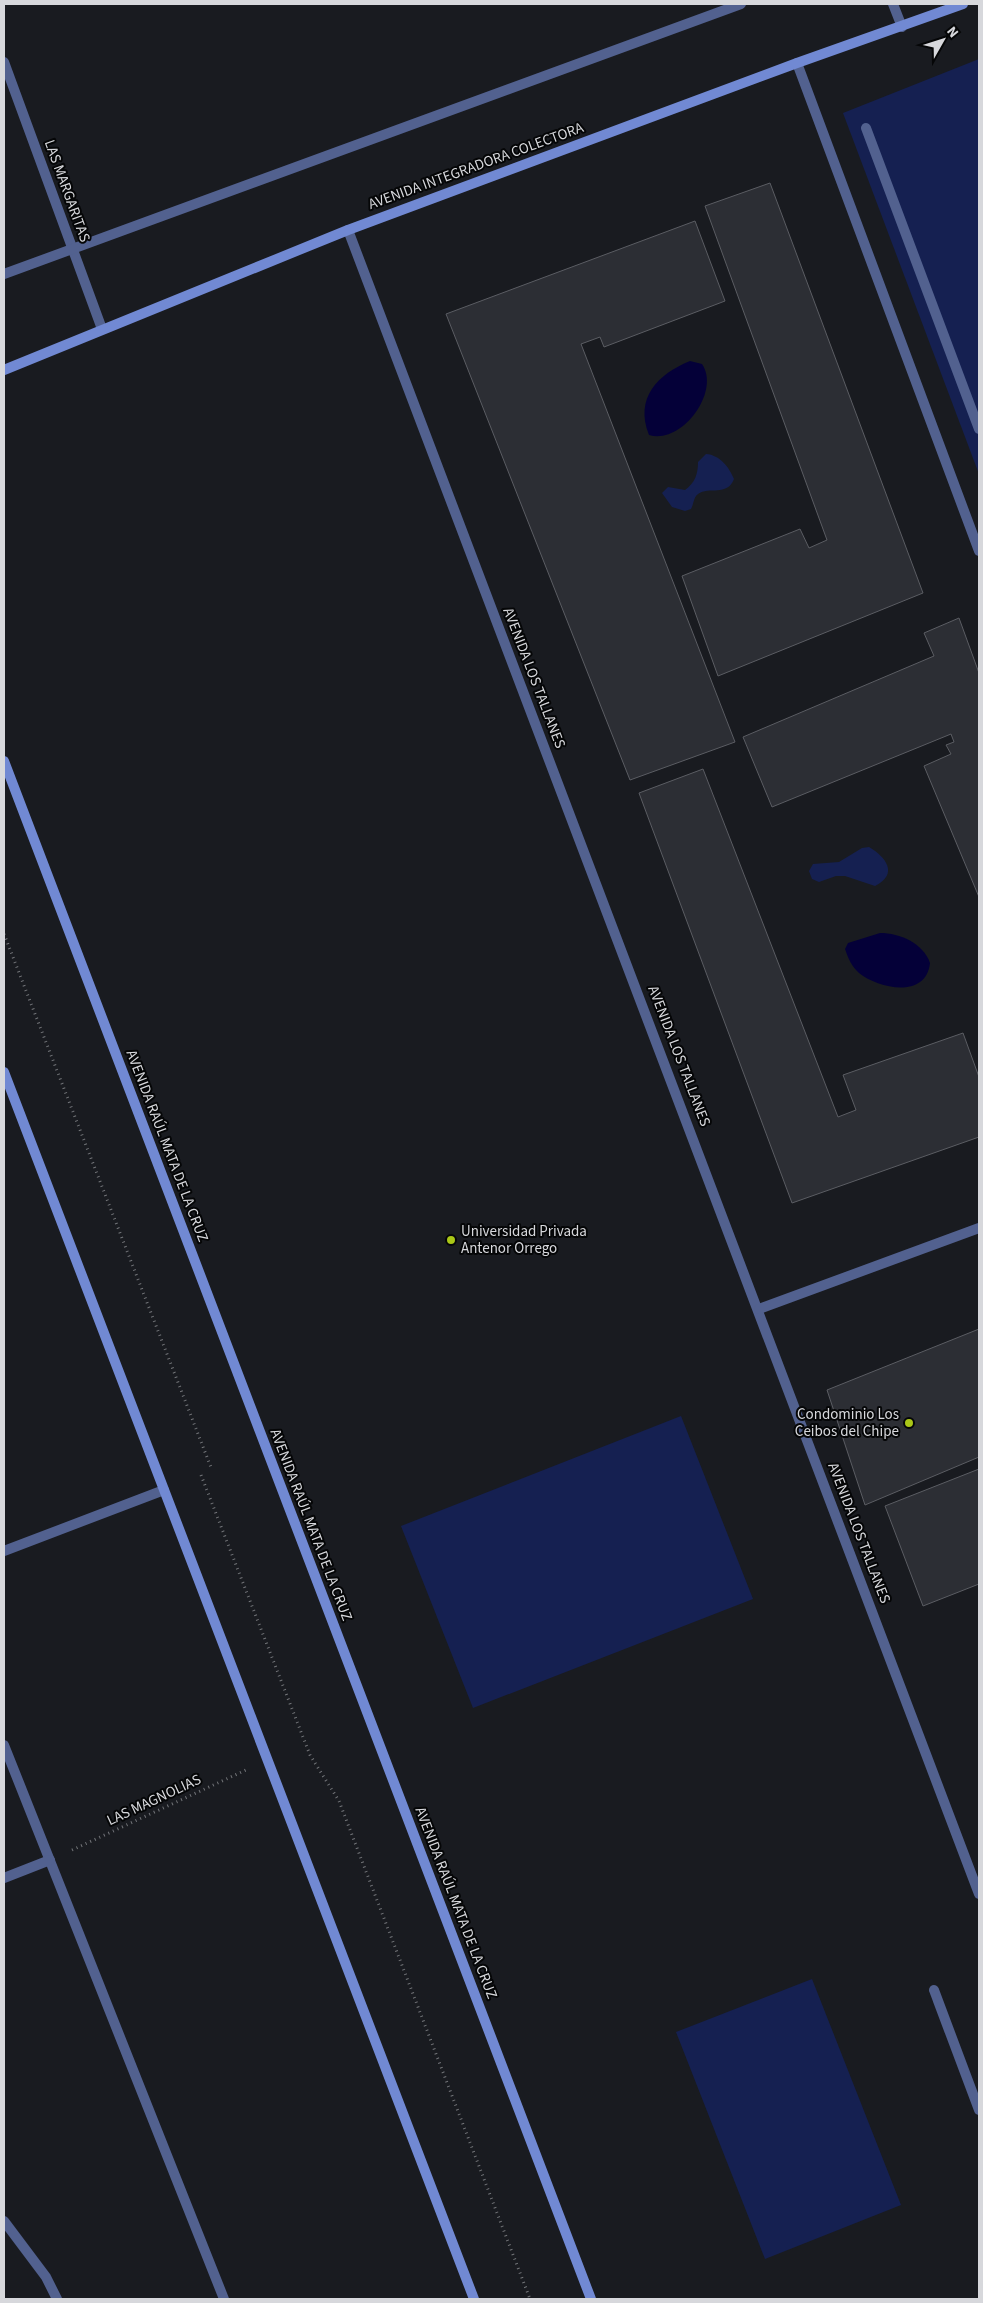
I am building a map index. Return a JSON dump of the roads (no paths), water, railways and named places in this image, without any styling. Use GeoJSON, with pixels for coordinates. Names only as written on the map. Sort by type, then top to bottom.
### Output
{"type":"FeatureCollection","features":[{"type":"Feature","properties":{"kind":"main road","name":"AVENIDA INTEGRADORA COLECTORA"},"geometry":{"type":"LineString","coordinates":[[4,370],[348,230],[958,5]]}},
{"type":"Feature","properties":{"kind":"main road","name":"AVENIDA RAÚL MATA DE LA CRUZ"},"geometry":{"type":"LineString","coordinates":[[4,761],[591,2299]]}},
{"type":"Feature","properties":{"kind":"main road"},"geometry":{"type":"LineString","coordinates":[[4,1072],[474,2299]]}},
{"type":"Feature","properties":{"kind":"street"},"geometry":{"type":"LineString","coordinates":[[4,274],[741,4]]}},
{"type":"Feature","properties":{"kind":"street"},"geometry":{"type":"LineString","coordinates":[[893,4],[902,27]]}},
{"type":"Feature","properties":{"kind":"street","name":"LAS MARGARITAS"},"geometry":{"type":"LineString","coordinates":[[4,62],[102,330]]}},
{"type":"Feature","properties":{"kind":"street"},"geometry":{"type":"LineString","coordinates":[[797,63],[979,551]]}},
{"type":"Feature","properties":{"kind":"street"},"geometry":{"type":"LineString","coordinates":[[866,128],[979,428]]}},
{"type":"Feature","properties":{"kind":"street","name":"AVENIDA LOS TALLANES"},"geometry":{"type":"LineString","coordinates":[[348,230],[759,1309],[979,1894]]}},
{"type":"Feature","properties":{"kind":"street"},"geometry":{"type":"LineString","coordinates":[[759,1309],[979,1228]]}},
{"type":"Feature","properties":{"kind":"street"},"geometry":{"type":"LineString","coordinates":[[4,1552],[164,1490]]}},
{"type":"Feature","properties":{"kind":"street"},"geometry":{"type":"LineString","coordinates":[[4,1744],[224,2299]]}},
{"type":"Feature","properties":{"kind":"street"},"geometry":{"type":"LineString","coordinates":[[4,1878],[50,1860]]}},
{"type":"Feature","properties":{"kind":"street"},"geometry":{"type":"LineString","coordinates":[[934,1990],[979,2110]]}},
{"type":"Feature","properties":{"kind":"street"},"geometry":{"type":"LineString","coordinates":[[4,2221],[46,2277],[57,2299]]}},
{"type":"Feature","properties":{"kind":"place","name":"Universidad Privada Antenor Orrego"},"geometry":{"type":"Point","coordinates":[451,1240]}},
{"type":"Feature","properties":{"kind":"place","name":"Condominio Los Ceibos del Chipe"},"geometry":{"type":"Point","coordinates":[909,1423]}}]}
